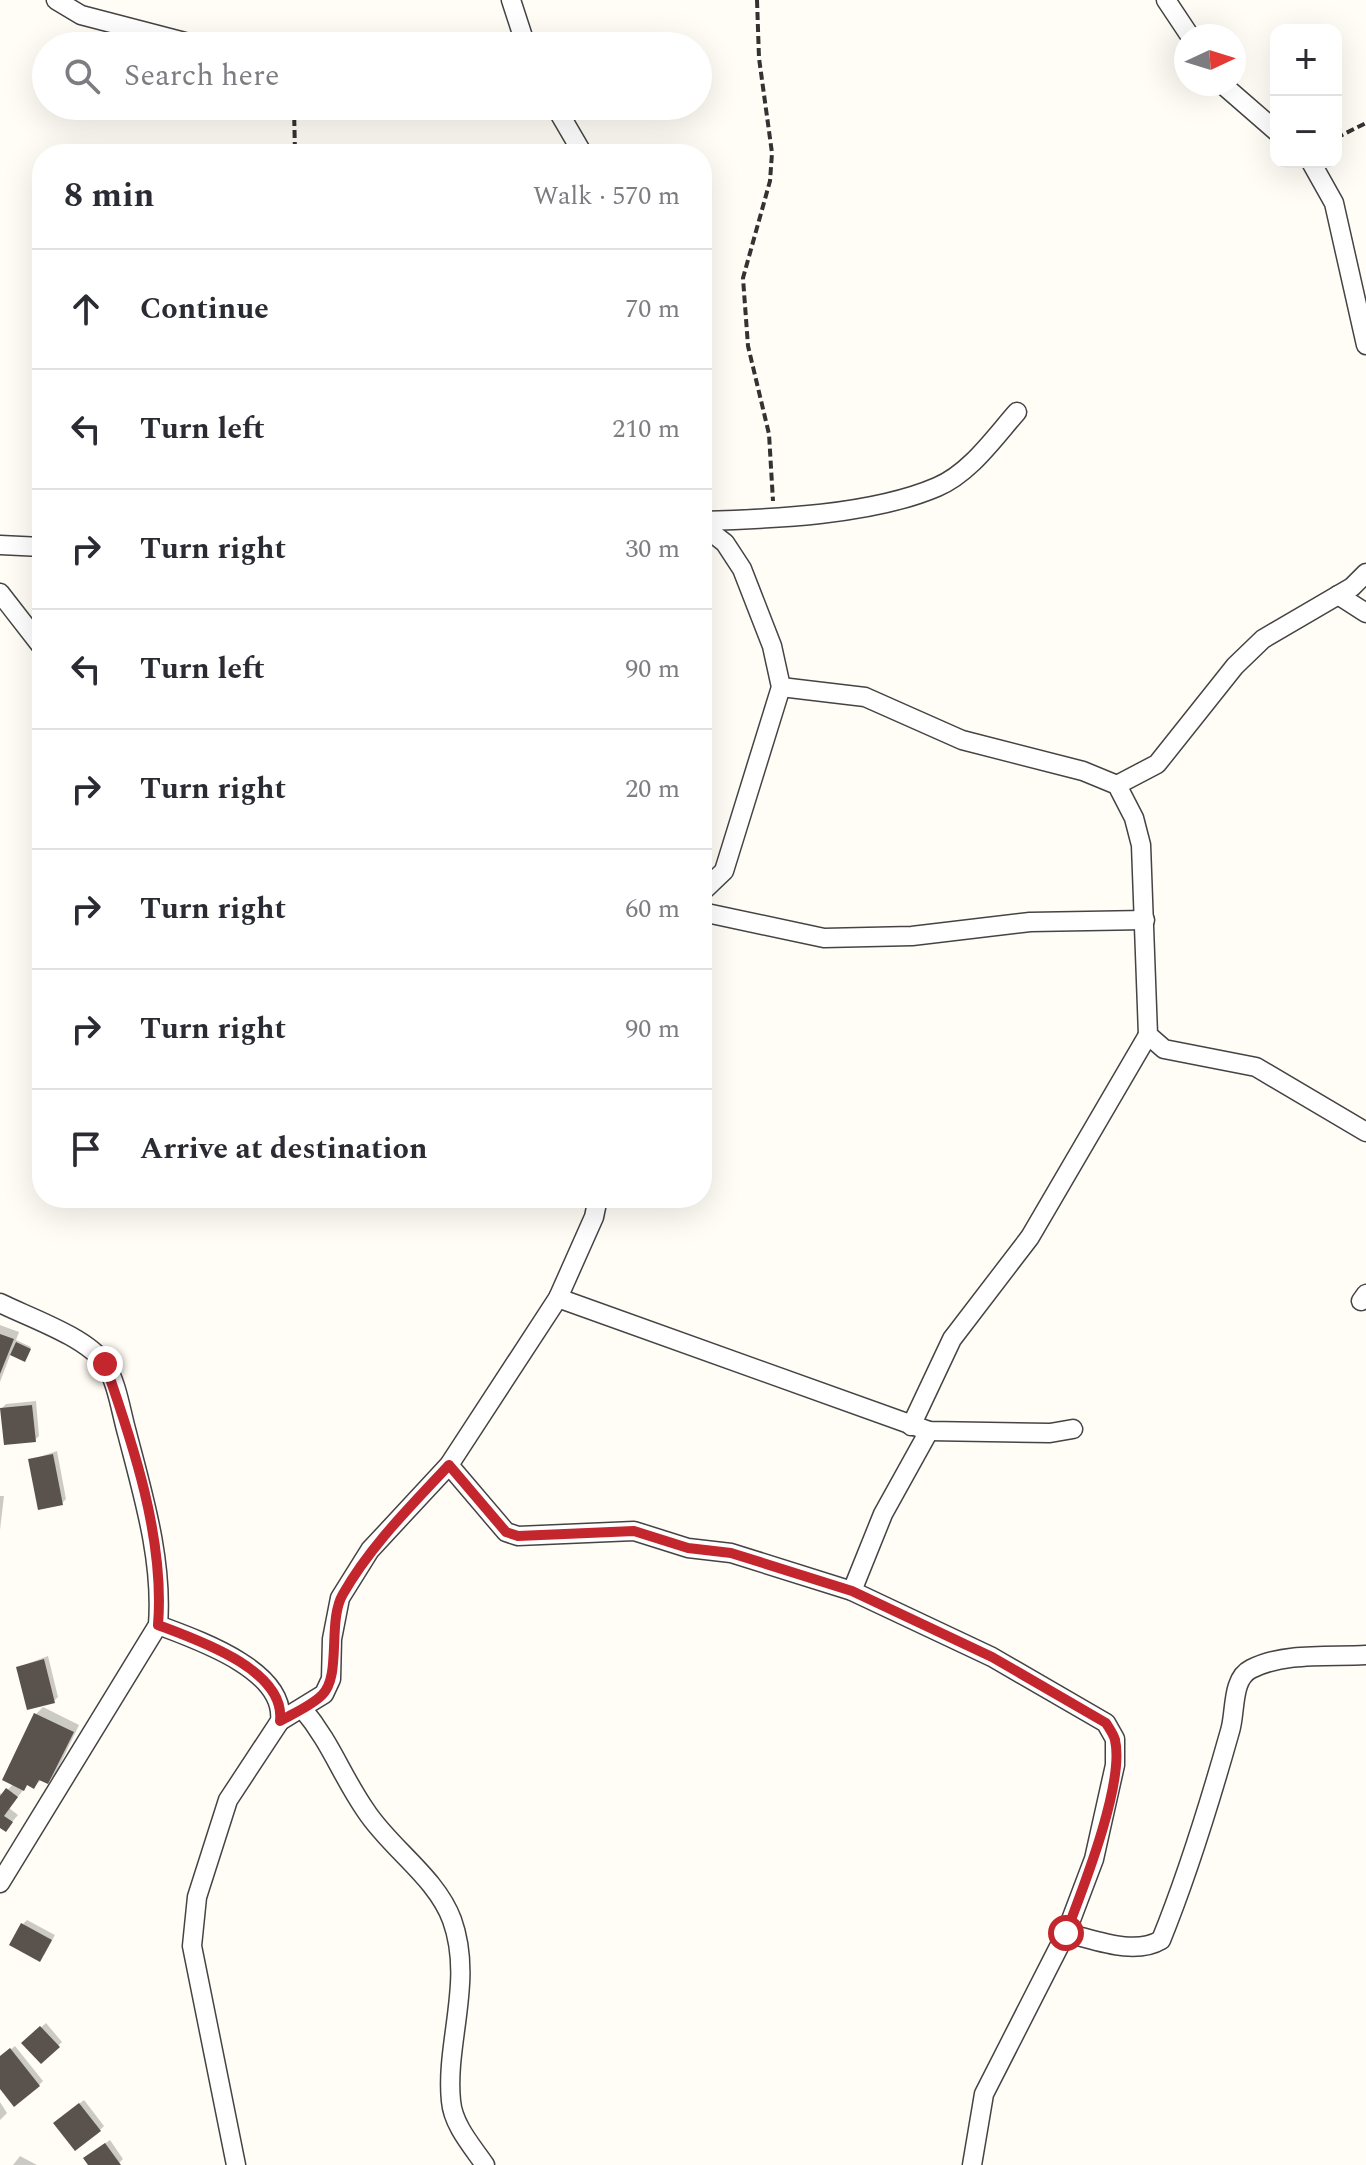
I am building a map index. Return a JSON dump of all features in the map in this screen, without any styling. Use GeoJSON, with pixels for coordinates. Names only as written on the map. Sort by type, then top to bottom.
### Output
{"type":"FeatureCollection","features":[{"type":"Feature","properties":{"kind":"street"},"geometry":{"type":"LineString","coordinates":[[56,0],[81,15],[146,32]]}},
{"type":"Feature","properties":{"kind":"street"},"geometry":{"type":"LineString","coordinates":[[511,0],[521,32]]}},
{"type":"Feature","properties":{"kind":"street"},"geometry":{"type":"LineString","coordinates":[[1166,0],[1182,24]]}},
{"type":"Feature","properties":{"kind":"street"},"geometry":{"type":"LineString","coordinates":[[1236,96],[1270,126]]}},
{"type":"Feature","properties":{"kind":"street"},"geometry":{"type":"LineString","coordinates":[[563,120],[577,144]]}},
{"type":"Feature","properties":{"kind":"street"},"geometry":{"type":"LineString","coordinates":[[1314,168],[1334,203],[1366,345]]}},
{"type":"Feature","properties":{"kind":"street"},"geometry":{"type":"LineString","coordinates":[[712,522],[772,519],[870,505],[938,486],[979,456],[1017,412]]}},
{"type":"Feature","properties":{"kind":"street"},"geometry":{"type":"LineString","coordinates":[[712,532],[725,543],[742,569],[772,646],[781,687],[724,871],[712,882]]}},
{"type":"Feature","properties":{"kind":"street"},"geometry":{"type":"LineString","coordinates":[[0,545],[32,547]]}},
{"type":"Feature","properties":{"kind":"street"},"geometry":{"type":"LineString","coordinates":[[1117,785],[1157,764],[1235,666],[1263,639],[1338,595],[1366,573]]}},
{"type":"Feature","properties":{"kind":"street"},"geometry":{"type":"LineString","coordinates":[[0,593],[32,634]]}},
{"type":"Feature","properties":{"kind":"street"},"geometry":{"type":"LineString","coordinates":[[1338,595],[1366,613]]}},
{"type":"Feature","properties":{"kind":"street"},"geometry":{"type":"LineString","coordinates":[[781,687],[865,697],[962,740],[1083,771],[1117,785],[1134,818],[1141,845],[1148,1035],[1030,1237],[952,1339],[920,1428],[852,1591]]}},
{"type":"Feature","properties":{"kind":"street"},"geometry":{"type":"LineString","coordinates":[[712,914],[824,938],[912,936],[1030,922],[1145,920]]}},
{"type":"Feature","properties":{"kind":"street"},"geometry":{"type":"LineString","coordinates":[[1148,1035],[1164,1049],[1256,1067],[1366,1132]]}},
{"type":"Feature","properties":{"kind":"street"},"geometry":{"type":"LineString","coordinates":[[327,1737],[324,1694],[331,1679],[332,1639],[340,1598],[370,1550],[449,1465],[558,1298],[596,1208]]}},
{"type":"Feature","properties":{"kind":"street"},"geometry":{"type":"LineString","coordinates":[[558,1298],[920,1428],[1050,1433],[1073,1429]]}},
{"type":"Feature","properties":{"kind":"street"},"geometry":{"type":"LineString","coordinates":[[0,1303],[85,1345],[105,1364],[120,1407],[148,1516],[160,1595],[158,1625],[0,1883]]}},
{"type":"Feature","properties":{"kind":"street"},"geometry":{"type":"LineString","coordinates":[[449,1465],[506,1532],[518,1536],[634,1531],[688,1548],[731,1553],[852,1591],[992,1657],[1106,1723],[1115,1739],[1115,1765],[1094,1859],[1066,1933],[984,2094],[972,2165]]}},
{"type":"Feature","properties":{"kind":"street"},"geometry":{"type":"LineString","coordinates":[[158,1625],[206,1643],[262,1677],[275,1691],[282,1706],[280,1721],[228,1800],[197,1897],[192,1946],[236,2165]]}},
{"type":"Feature","properties":{"kind":"street"},"geometry":{"type":"LineString","coordinates":[[1066,1933],[1129,1947],[1149,1947],[1161,1940],[1196,1852],[1232,1724],[1238,1684],[1249,1670],[1284,1659],[1366,1655]]}},
{"type":"Feature","properties":{"kind":"street"},"geometry":{"type":"LineString","coordinates":[[280,1721],[324,1694]]}},
{"type":"Feature","properties":{"kind":"street"},"geometry":{"type":"LineString","coordinates":[[302,1708],[327,1737],[366,1811],[436,1893],[451,1920],[461,1965],[451,2102],[462,2131],[481,2164]]}},
{"type":"Feature","properties":{"kind":"path"},"geometry":{"type":"LineString","coordinates":[[757,0],[759,58],[772,153],[770,181],[743,278],[748,346],[769,434],[772,519]]}},
{"type":"Feature","properties":{"kind":"path"},"geometry":{"type":"LineString","coordinates":[[294,120],[295,144]]}},
{"type":"Feature","properties":{"kind":"path"},"geometry":{"type":"LineString","coordinates":[[1342,135],[1366,123]]}},
{"type":"Feature","properties":{"kind":"building"},"geometry":{"type":"Polygon","coordinates":[[[0,1334],[14,1339],[0,1374],[0,1334]]]}},
{"type":"Feature","properties":{"kind":"building"},"geometry":{"type":"Polygon","coordinates":[[[16,1342],[31,1349],[25,1362],[10,1355],[16,1342]]]}},
{"type":"Feature","properties":{"kind":"building"},"geometry":{"type":"Polygon","coordinates":[[[32,1405],[36,1442],[4,1445],[0,1408],[32,1405]]]}},
{"type":"Feature","properties":{"kind":"building"},"geometry":{"type":"Polygon","coordinates":[[[53,1454],[63,1505],[38,1510],[28,1459],[53,1454]]]}},
{"type":"Feature","properties":{"kind":"building"},"geometry":{"type":"Polygon","coordinates":[[[44,1659],[55,1703],[27,1710],[16,1667],[44,1659]]]}},
{"type":"Feature","properties":{"kind":"building"},"geometry":{"type":"Polygon","coordinates":[[[34,1713],[74,1732],[48,1784],[39,1780],[34,1789],[27,1785],[24,1791],[2,1780],[34,1713]]]}},
{"type":"Feature","properties":{"kind":"building"},"geometry":{"type":"Polygon","coordinates":[[[6,1788],[18,1797],[4,1816],[13,1822],[6,1832],[0,1828],[0,1796],[6,1788]]]}},
{"type":"Feature","properties":{"kind":"building"},"geometry":{"type":"Polygon","coordinates":[[[21,1923],[52,1940],[40,1962],[9,1945],[21,1923]]]}},
{"type":"Feature","properties":{"kind":"building"},"geometry":{"type":"Polygon","coordinates":[[[40,2026],[60,2047],[41,2064],[21,2043],[40,2026]]]}},
{"type":"Feature","properties":{"kind":"building"},"geometry":{"type":"Polygon","coordinates":[[[10,2048],[40,2086],[14,2107],[0,2089],[0,2056],[10,2048]]]}},
{"type":"Feature","properties":{"kind":"building"},"geometry":{"type":"Polygon","coordinates":[[[79,2103],[101,2131],[75,2151],[53,2123],[79,2103]]]}},
{"type":"Feature","properties":{"kind":"building"},"geometry":{"type":"Polygon","coordinates":[[[105,2143],[121,2165],[88,2165],[83,2158],[105,2143]]]}},
{"type":"Feature","properties":{"kind":"route"},"geometry":{"type":"LineString","coordinates":[[105,1364],[120,1407],[148,1516],[160,1595],[158,1625],[206,1643],[262,1677],[275,1691],[282,1706],[280,1721],[324,1694],[331,1679],[332,1639],[340,1598],[370,1550],[449,1465],[506,1532],[518,1536],[634,1531],[688,1548],[731,1553],[852,1591],[992,1657],[1106,1723],[1115,1739],[1115,1765],[1094,1859],[1066,1933]]}}]}
